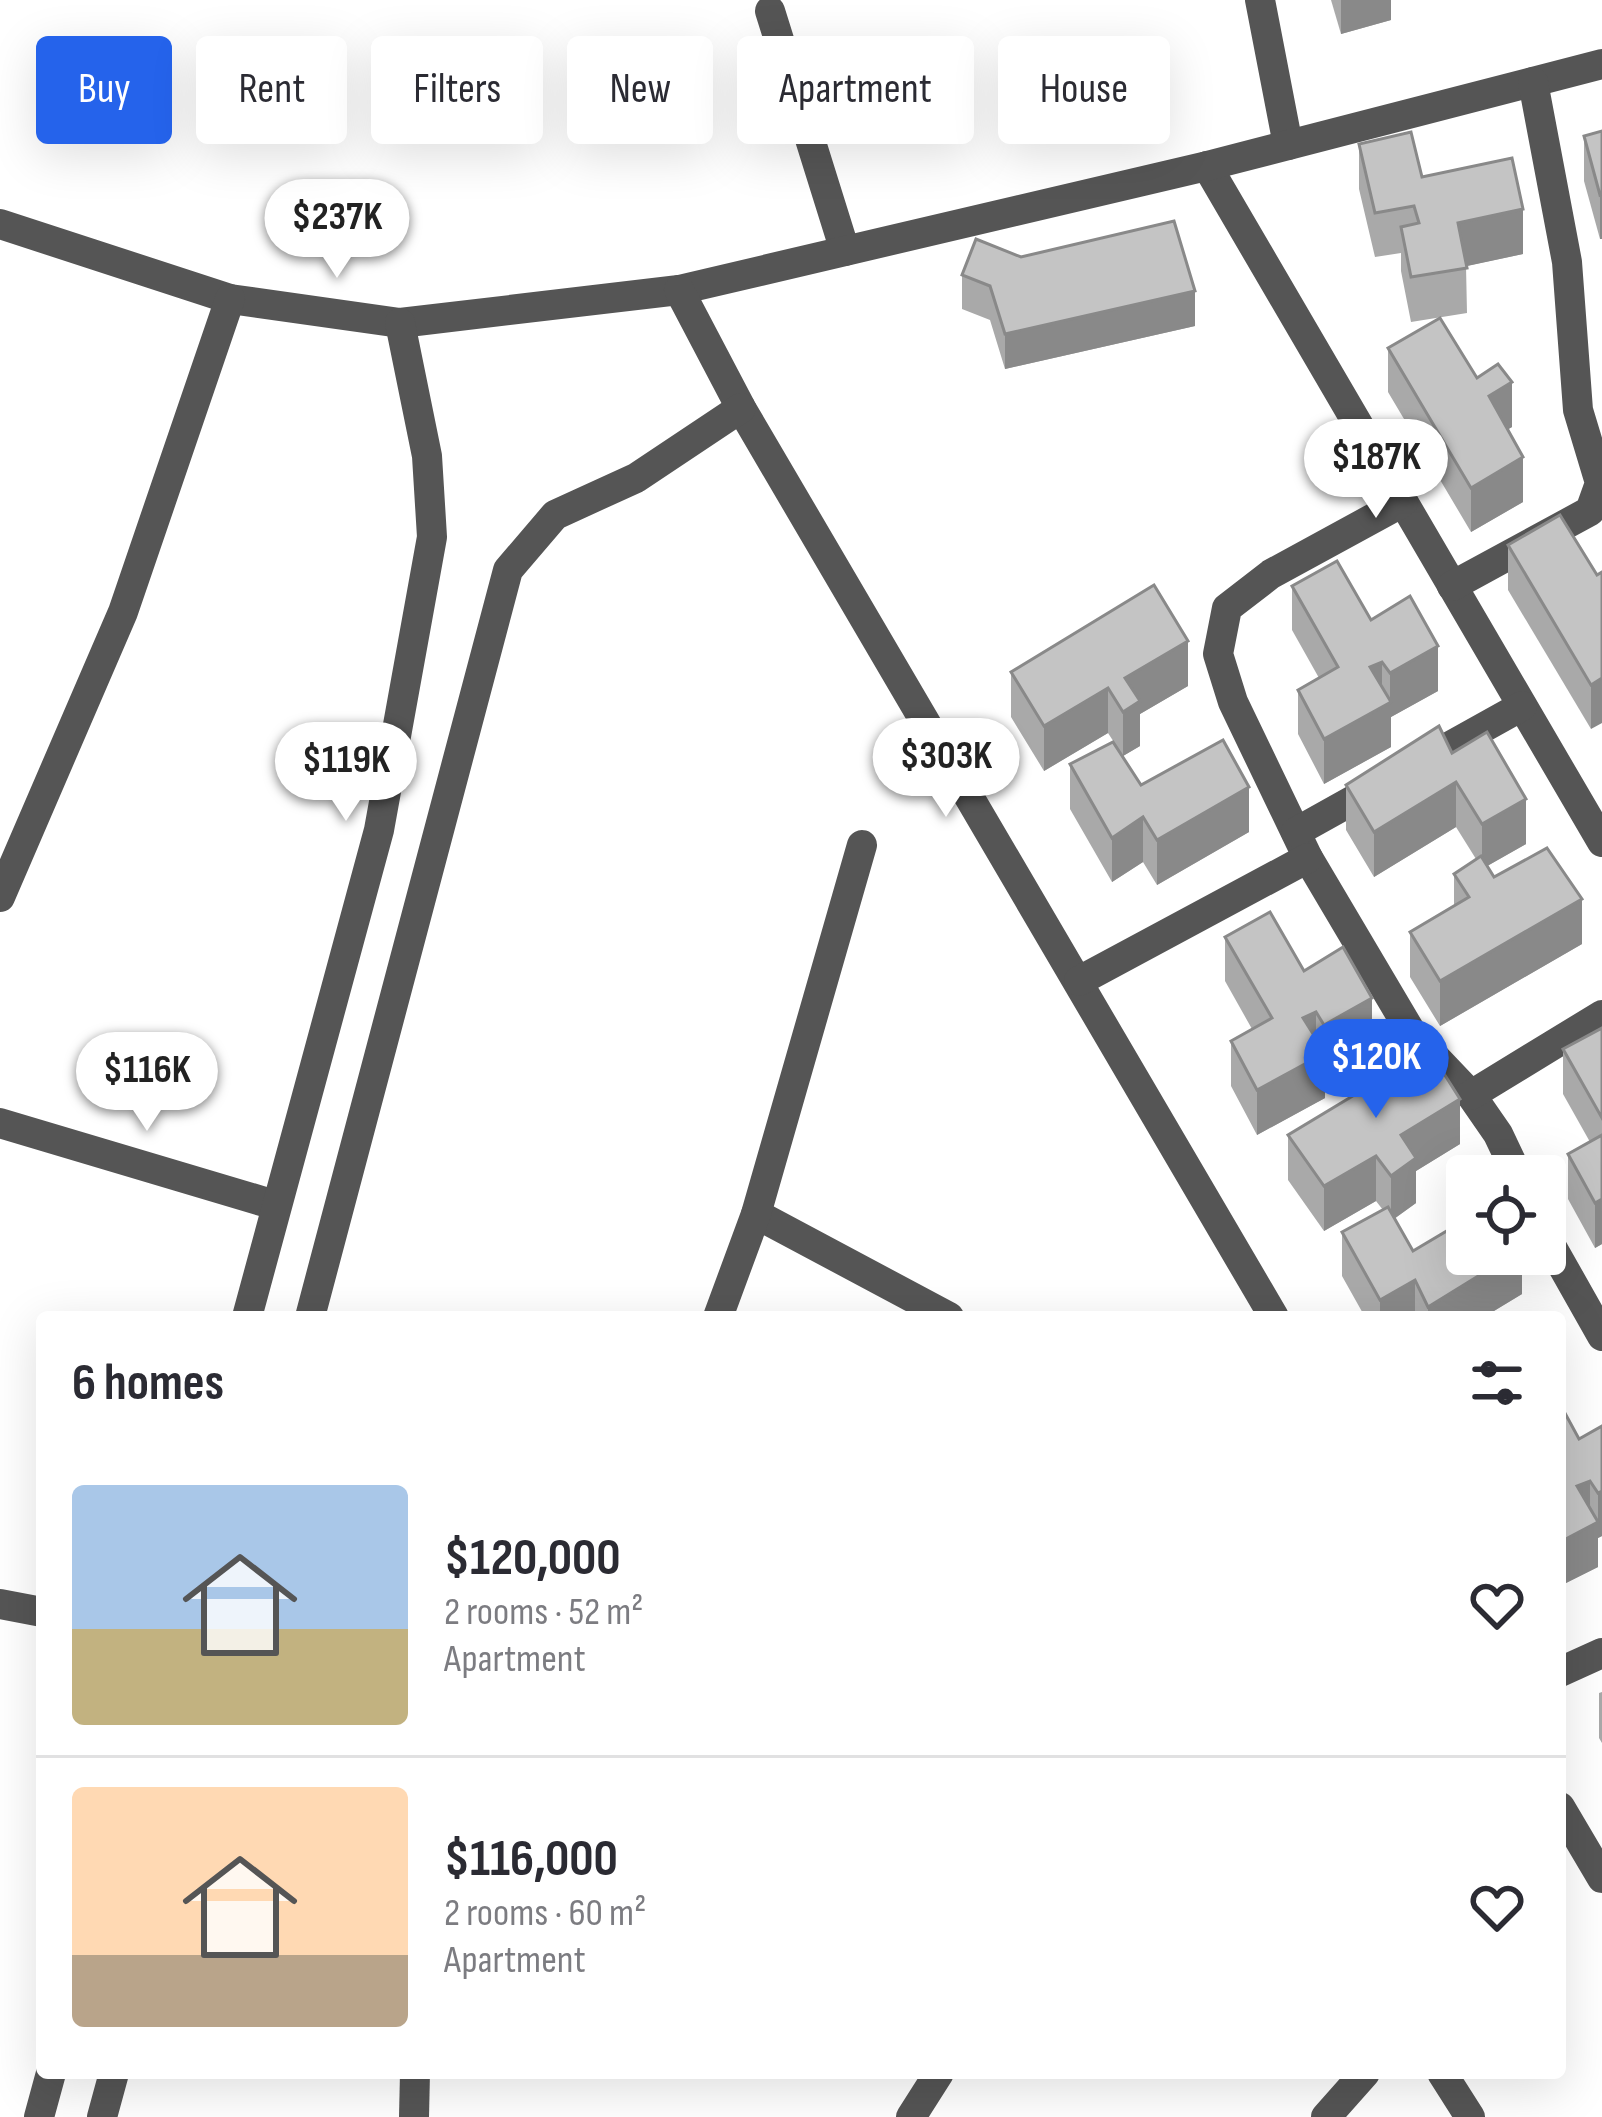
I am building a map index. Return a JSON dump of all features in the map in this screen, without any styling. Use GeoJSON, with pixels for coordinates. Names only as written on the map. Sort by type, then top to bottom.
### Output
{"type":"FeatureCollection","features":[{"type":"Feature","properties":{"kind":"street"},"geometry":{"type":"LineString","coordinates":[[1260,0],[1288,145]]}},
{"type":"Feature","properties":{"kind":"street"},"geometry":{"type":"LineString","coordinates":[[770,11],[845,251]]}},
{"type":"Feature","properties":{"kind":"street"},"geometry":{"type":"LineString","coordinates":[[0,224],[230,299],[400,323],[679,290],[1208,166],[1602,64]]}},
{"type":"Feature","properties":{"kind":"street"},"geometry":{"type":"LineString","coordinates":[[1452,586],[1590,511],[1600,483],[1578,410],[1568,262],[1533,82]]}},
{"type":"Feature","properties":{"kind":"street"},"geometry":{"type":"LineString","coordinates":[[1208,166],[1602,842]]}},
{"type":"Feature","properties":{"kind":"street"},"geometry":{"type":"LineString","coordinates":[[679,290],[740,408],[1271,1311]]}},
{"type":"Feature","properties":{"kind":"street"},"geometry":{"type":"LineString","coordinates":[[0,897],[123,612],[230,299]]}},
{"type":"Feature","properties":{"kind":"street"},"geometry":{"type":"LineString","coordinates":[[249,1311],[379,830],[432,537],[428,456],[400,323]]}},
{"type":"Feature","properties":{"kind":"street"},"geometry":{"type":"LineString","coordinates":[[1572,340],[1602,329]]}},
{"type":"Feature","properties":{"kind":"street"},"geometry":{"type":"LineString","coordinates":[[312,1311],[508,570],[555,515],[636,478],[740,408]]}},
{"type":"Feature","properties":{"kind":"street"},"geometry":{"type":"LineString","coordinates":[[1403,502],[1270,574],[1227,608],[1218,654],[1233,703],[1302,845],[1411,1032],[1472,1095],[1508,1155]]}},
{"type":"Feature","properties":{"kind":"street"},"geometry":{"type":"LineString","coordinates":[[1079,981],[1522,706]]}},
{"type":"Feature","properties":{"kind":"street"},"geometry":{"type":"LineString","coordinates":[[1575,797],[1602,781]]}},
{"type":"Feature","properties":{"kind":"street"},"geometry":{"type":"LineString","coordinates":[[720,1311],[756,1214],[862,845]]}},
{"type":"Feature","properties":{"kind":"street"},"geometry":{"type":"LineString","coordinates":[[1472,1095],[1602,1016]]}},
{"type":"Feature","properties":{"kind":"street"},"geometry":{"type":"LineString","coordinates":[[0,1123],[275,1205]]}},
{"type":"Feature","properties":{"kind":"street"},"geometry":{"type":"LineString","coordinates":[[756,1214],[938,1311]]}},
{"type":"Feature","properties":{"kind":"street"},"geometry":{"type":"LineString","coordinates":[[1566,1272],[1602,1336]]}},
{"type":"Feature","properties":{"kind":"street"},"geometry":{"type":"LineString","coordinates":[[0,1604],[36,1611]]}},
{"type":"Feature","properties":{"kind":"street"},"geometry":{"type":"LineString","coordinates":[[1566,1669],[1602,1653]]}},
{"type":"Feature","properties":{"kind":"street"},"geometry":{"type":"LineString","coordinates":[[1566,1817],[1602,1878]]}},
{"type":"Feature","properties":{"kind":"street"},"geometry":{"type":"LineString","coordinates":[[39,2117],[49,2079]]}},
{"type":"Feature","properties":{"kind":"street"},"geometry":{"type":"LineString","coordinates":[[103,2117],[112,2079]]}},
{"type":"Feature","properties":{"kind":"street"},"geometry":{"type":"LineString","coordinates":[[414,2117],[415,2079]]}},
{"type":"Feature","properties":{"kind":"street"},"geometry":{"type":"LineString","coordinates":[[911,2117],[935,2079]]}},
{"type":"Feature","properties":{"kind":"street"},"geometry":{"type":"LineString","coordinates":[[1326,2117],[1360,2079]]}},
{"type":"Feature","properties":{"kind":"street"},"geometry":{"type":"LineString","coordinates":[[1446,2079],[1469,2117]]}},
{"type":"Feature","properties":{"kind":"building"},"geometry":{"type":"Polygon","coordinates":[[[1602,131],[1602,194],[1600,195],[1584,136],[1602,131]]]}},
{"type":"Feature","properties":{"kind":"building"},"geometry":{"type":"Polygon","coordinates":[[[1411,132],[1422,177],[1512,158],[1523,209],[1458,223],[1467,268],[1411,277],[1401,227],[1419,223],[1414,206],[1375,213],[1359,144],[1411,132]]]}},
{"type":"Feature","properties":{"kind":"building"},"geometry":{"type":"Polygon","coordinates":[[[1174,221],[1195,291],[1005,334],[990,286],[962,275],[976,239],[1021,257],[1174,221]]]}},
{"type":"Feature","properties":{"kind":"building"},"geometry":{"type":"Polygon","coordinates":[[[1440,318],[1477,378],[1498,364],[1512,382],[1489,396],[1523,457],[1471,488],[1388,348],[1440,318]]]}},
{"type":"Feature","properties":{"kind":"building"},"geometry":{"type":"Polygon","coordinates":[[[1560,515],[1597,575],[1602,572],[1602,678],[1591,685],[1508,545],[1560,515]]]}},
{"type":"Feature","properties":{"kind":"building"},"geometry":{"type":"Polygon","coordinates":[[[1337,561],[1371,620],[1410,596],[1438,646],[1390,673],[1382,662],[1370,667],[1391,702],[1324,739],[1298,690],[1338,667],[1292,586],[1337,561]]]}},
{"type":"Feature","properties":{"kind":"building"},"geometry":{"type":"Polygon","coordinates":[[[1154,585],[1188,641],[1125,678],[1140,701],[1123,712],[1108,688],[1044,726],[1011,672],[1154,585]]]}},
{"type":"Feature","properties":{"kind":"building"},"geometry":{"type":"Polygon","coordinates":[[[1439,726],[1452,753],[1487,732],[1526,799],[1482,824],[1456,782],[1374,832],[1346,785],[1439,726]]]}},
{"type":"Feature","properties":{"kind":"building"},"geometry":{"type":"Polygon","coordinates":[[[1223,740],[1249,787],[1157,840],[1143,817],[1112,838],[1070,764],[1113,742],[1141,785],[1223,740]]]}},
{"type":"Feature","properties":{"kind":"building"},"geometry":{"type":"Polygon","coordinates":[[[1547,848],[1582,899],[1440,981],[1410,932],[1469,897],[1454,874],[1481,856],[1494,877],[1547,848]]]}},
{"type":"Feature","properties":{"kind":"building"},"geometry":{"type":"Polygon","coordinates":[[[1270,912],[1304,971],[1343,947],[1372,998],[1324,1025],[1316,1012],[1303,1018],[1325,1053],[1257,1090],[1231,1041],[1272,1018],[1225,937],[1270,912]]]}},
{"type":"Feature","properties":{"kind":"building"},"geometry":{"type":"Polygon","coordinates":[[[1602,1028],[1602,1118],[1563,1049],[1602,1028]]]}},
{"type":"Feature","properties":{"kind":"building"},"geometry":{"type":"Polygon","coordinates":[[[1429,1050],[1460,1099],[1401,1135],[1416,1158],[1391,1176],[1376,1156],[1324,1186],[1288,1135],[1429,1050]]]}},
{"type":"Feature","properties":{"kind":"building"},"geometry":{"type":"Polygon","coordinates":[[[1602,1135],[1602,1199],[1595,1203],[1568,1154],[1602,1135]]]}},
{"type":"Feature","properties":{"kind":"building"},"geometry":{"type":"Polygon","coordinates":[[[1388,1207],[1413,1251],[1446,1231],[1446,1275],[1480,1275],[1428,1307],[1415,1280],[1380,1300],[1342,1232],[1388,1207]]]}},
{"type":"Feature","properties":{"kind":"building"},"geometry":{"type":"Polygon","coordinates":[[[1566,1415],[1579,1439],[1602,1426],[1602,1491],[1598,1493],[1590,1481],[1577,1486],[1598,1522],[1566,1539],[1566,1415]]]}}]}
